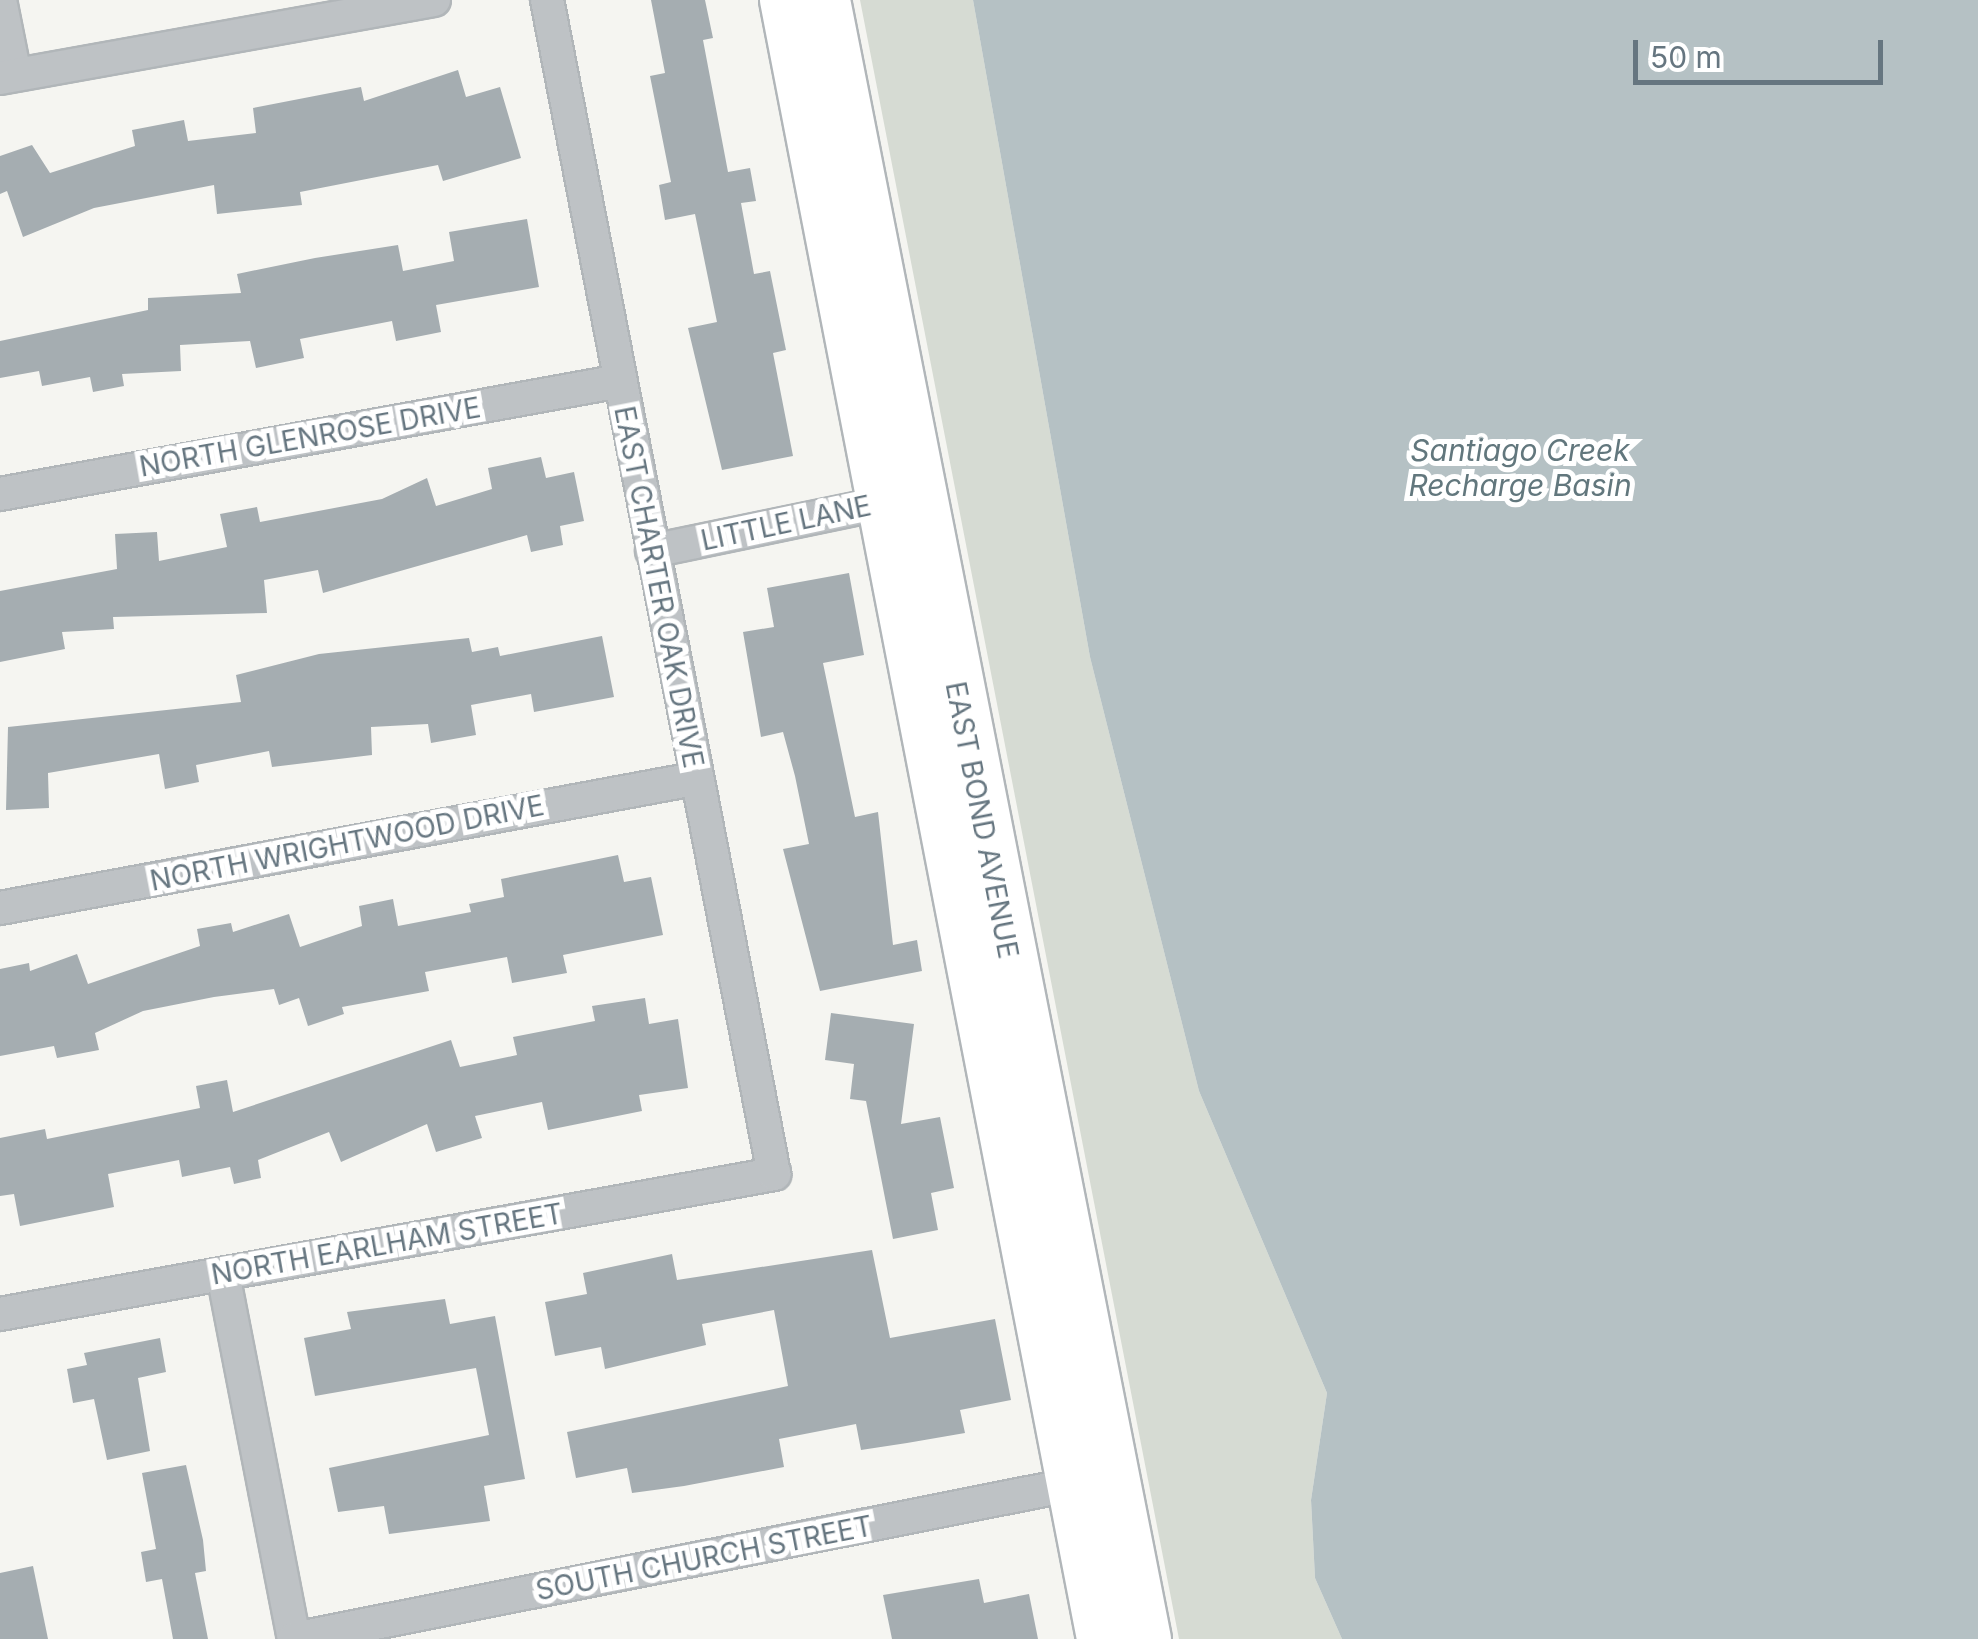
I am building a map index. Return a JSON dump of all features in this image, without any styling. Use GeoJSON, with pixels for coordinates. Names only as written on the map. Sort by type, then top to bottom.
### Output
{"type":"FeatureCollection","features":[{"type":"Feature","properties":{"kind":"street"},"geometry":{"type":"LineString","coordinates":[[0,0],[7,76],[434,0]]}},
{"type":"Feature","properties":{"kind":"street","name":"EAST CHARTER OAK DRIVE"},"geometry":{"type":"LineString","coordinates":[[547,0],[694,779],[774,1174]]}},
{"type":"Feature","properties":{"kind":"street","name":"EAST BOND AVENUE"},"geometry":{"type":"LineString","coordinates":[[784,0],[901,500],[1092,1481],[1101,1639]]}},
{"type":"Feature","properties":{"kind":"street","name":"EAST BOND AVENUE"},"geometry":{"type":"LineString","coordinates":[[826,0],[901,500]]}},
{"type":"Feature","properties":{"kind":"street","name":"NORTH GLENROSE DRIVE"},"geometry":{"type":"LineString","coordinates":[[0,494],[620,380]]}},
{"type":"Feature","properties":{"kind":"street","name":"LITTLE LANE"},"geometry":{"type":"LineString","coordinates":[[652,550],[901,500]]}},
{"type":"Feature","properties":{"kind":"street","name":"NORTH WRIGHTWOOD DRIVE"},"geometry":{"type":"LineString","coordinates":[[0,908],[694,779]]}},
{"type":"Feature","properties":{"kind":"street","name":"NORTH EARLHAM STREET"},"geometry":{"type":"LineString","coordinates":[[0,1314],[774,1174]]}},
{"type":"Feature","properties":{"kind":"street"},"geometry":{"type":"LineString","coordinates":[[223,1274],[294,1639]]}},
{"type":"Feature","properties":{"kind":"street","name":"EAST BOND AVENUE"},"geometry":{"type":"LineString","coordinates":[[1092,1481],[1147,1639]]}},
{"type":"Feature","properties":{"kind":"street","name":"SOUTH CHURCH STREET"},"geometry":{"type":"LineString","coordinates":[[294,1639],[1092,1481]]}},
{"type":"Feature","properties":{"kind":"shaded area"},"geometry":{"type":"Polygon","coordinates":[[[860,0],[973,0],[1090,657],[1199,1091],[1327,1393],[1311,1500],[1315,1578],[1342,1639],[1179,1639],[860,0]]]}},
{"type":"Feature","properties":{"kind":"water","name":"Santiago Creek Recharge Basin"},"geometry":{"type":"Polygon","coordinates":[[[973,0],[1978,0],[1978,1639],[1342,1639],[1315,1578],[1311,1500],[1327,1393],[1199,1091],[1090,657],[973,0]]]}},
{"type":"Feature","properties":{"kind":"building"},"geometry":{"type":"Polygon","coordinates":[[[651,0],[705,0],[713,38],[703,40],[728,172],[750,168],[756,201],[741,203],[754,274],[770,271],[786,350],[773,353],[793,456],[722,470],[688,328],[717,322],[695,214],[665,220],[659,185],[671,182],[650,76],[665,73],[651,0]]]}},
{"type":"Feature","properties":{"kind":"building"},"geometry":{"type":"Polygon","coordinates":[[[458,70],[466,97],[500,87],[521,158],[443,181],[438,165],[300,192],[302,205],[217,214],[214,185],[94,208],[23,237],[7,191],[0,194],[0,156],[32,145],[50,173],[135,146],[132,130],[184,120],[188,141],[256,133],[253,108],[361,87],[364,101],[458,70]]]}},
{"type":"Feature","properties":{"kind":"building"},"geometry":{"type":"Polygon","coordinates":[[[527,219],[539,287],[436,305],[441,332],[396,341],[392,321],[300,339],[304,358],[256,368],[250,341],[180,345],[181,371],[122,374],[124,386],[93,392],[90,377],[42,386],[39,371],[0,378],[0,341],[148,310],[148,298],[241,293],[237,274],[315,258],[398,245],[403,271],[454,261],[449,232],[527,219]]]}},
{"type":"Feature","properties":{"kind":"building"},"geometry":{"type":"Polygon","coordinates":[[[541,457],[546,478],[574,472],[584,521],[560,526],[563,545],[531,552],[527,535],[323,593],[318,570],[264,580],[267,613],[113,617],[114,629],[62,632],[65,649],[0,662],[0,591],[117,569],[115,534],[157,532],[159,561],[227,547],[220,514],[257,507],[260,522],[382,499],[427,478],[436,506],[492,489],[488,468],[541,457]]]}},
{"type":"Feature","properties":{"kind":"building"},"geometry":{"type":"Polygon","coordinates":[[[849,573],[864,655],[823,663],[855,817],[878,812],[893,945],[917,940],[922,971],[820,991],[783,849],[809,844],[795,776],[783,732],[761,737],[743,632],[774,627],[767,588],[849,573]]]}},
{"type":"Feature","properties":{"kind":"building"},"geometry":{"type":"Polygon","coordinates":[[[602,636],[614,697],[534,712],[531,694],[471,705],[476,735],[431,743],[428,724],[371,727],[372,755],[272,767],[269,751],[196,765],[199,782],[165,789],[159,754],[48,773],[49,808],[6,810],[8,727],[241,702],[236,675],[319,654],[469,638],[472,652],[498,647],[500,656],[602,636]]]}},
{"type":"Feature","properties":{"kind":"building"},"geometry":{"type":"Polygon","coordinates":[[[618,855],[624,882],[651,877],[663,935],[563,955],[567,973],[512,983],[507,957],[425,972],[429,991],[342,1007],[344,1014],[308,1026],[299,998],[279,1005],[274,989],[214,997],[143,1011],[95,1033],[99,1050],[57,1058],[54,1046],[0,1056],[0,969],[29,963],[30,971],[77,954],[88,984],[200,946],[197,929],[231,923],[233,932],[289,914],[300,947],[362,926],[359,906],[393,899],[398,926],[471,912],[469,904],[504,897],[501,879],[618,855]]]}},
{"type":"Feature","properties":{"kind":"building"},"geometry":{"type":"Polygon","coordinates":[[[645,998],[649,1024],[678,1019],[688,1088],[639,1095],[642,1111],[548,1130],[542,1102],[475,1116],[482,1138],[436,1152],[427,1124],[341,1162],[329,1132],[258,1160],[261,1178],[234,1184],[230,1167],[182,1177],[179,1160],[108,1174],[114,1207],[20,1226],[14,1194],[0,1196],[0,1138],[45,1129],[47,1139],[200,1108],[196,1086],[227,1080],[233,1112],[451,1040],[460,1067],[517,1055],[513,1037],[595,1021],[592,1006],[645,998]]]}},
{"type":"Feature","properties":{"kind":"building"},"geometry":{"type":"Polygon","coordinates":[[[831,1013],[914,1024],[901,1124],[940,1117],[954,1188],[931,1193],[938,1230],[893,1239],[866,1101],[850,1099],[854,1064],[825,1060],[831,1013]]]}},
{"type":"Feature","properties":{"kind":"building"},"geometry":{"type":"Polygon","coordinates":[[[872,1250],[890,1338],[995,1319],[1011,1400],[960,1410],[965,1433],[907,1443],[861,1450],[856,1424],[779,1439],[784,1467],[684,1486],[632,1493],[627,1468],[576,1478],[567,1432],[788,1386],[774,1310],[702,1324],[706,1345],[605,1369],[601,1347],[555,1356],[545,1302],[587,1294],[583,1273],[672,1254],[677,1280],[872,1250]]]}},
{"type":"Feature","properties":{"kind":"building"},"geometry":{"type":"Polygon","coordinates":[[[445,1299],[450,1324],[495,1316],[525,1479],[484,1486],[490,1521],[389,1534],[384,1506],[338,1512],[329,1468],[489,1435],[476,1368],[315,1396],[304,1338],[351,1329],[347,1312],[445,1299]]]}},
{"type":"Feature","properties":{"kind":"building"},"geometry":{"type":"Polygon","coordinates":[[[160,1338],[166,1372],[138,1378],[150,1451],[107,1460],[94,1399],[73,1403],[67,1369],[87,1365],[84,1353],[160,1338]]]}},
{"type":"Feature","properties":{"kind":"building"},"geometry":{"type":"Polygon","coordinates":[[[186,1465],[203,1540],[206,1571],[195,1573],[208,1639],[173,1639],[162,1579],[146,1582],[141,1552],[156,1549],[142,1473],[186,1465]]]}},
{"type":"Feature","properties":{"kind":"building"},"geometry":{"type":"Polygon","coordinates":[[[33,1566],[48,1639],[0,1639],[0,1573],[33,1566]]]}},
{"type":"Feature","properties":{"kind":"building"},"geometry":{"type":"Polygon","coordinates":[[[979,1579],[984,1603],[1029,1594],[1038,1639],[892,1639],[883,1595],[979,1579]]]}}]}
